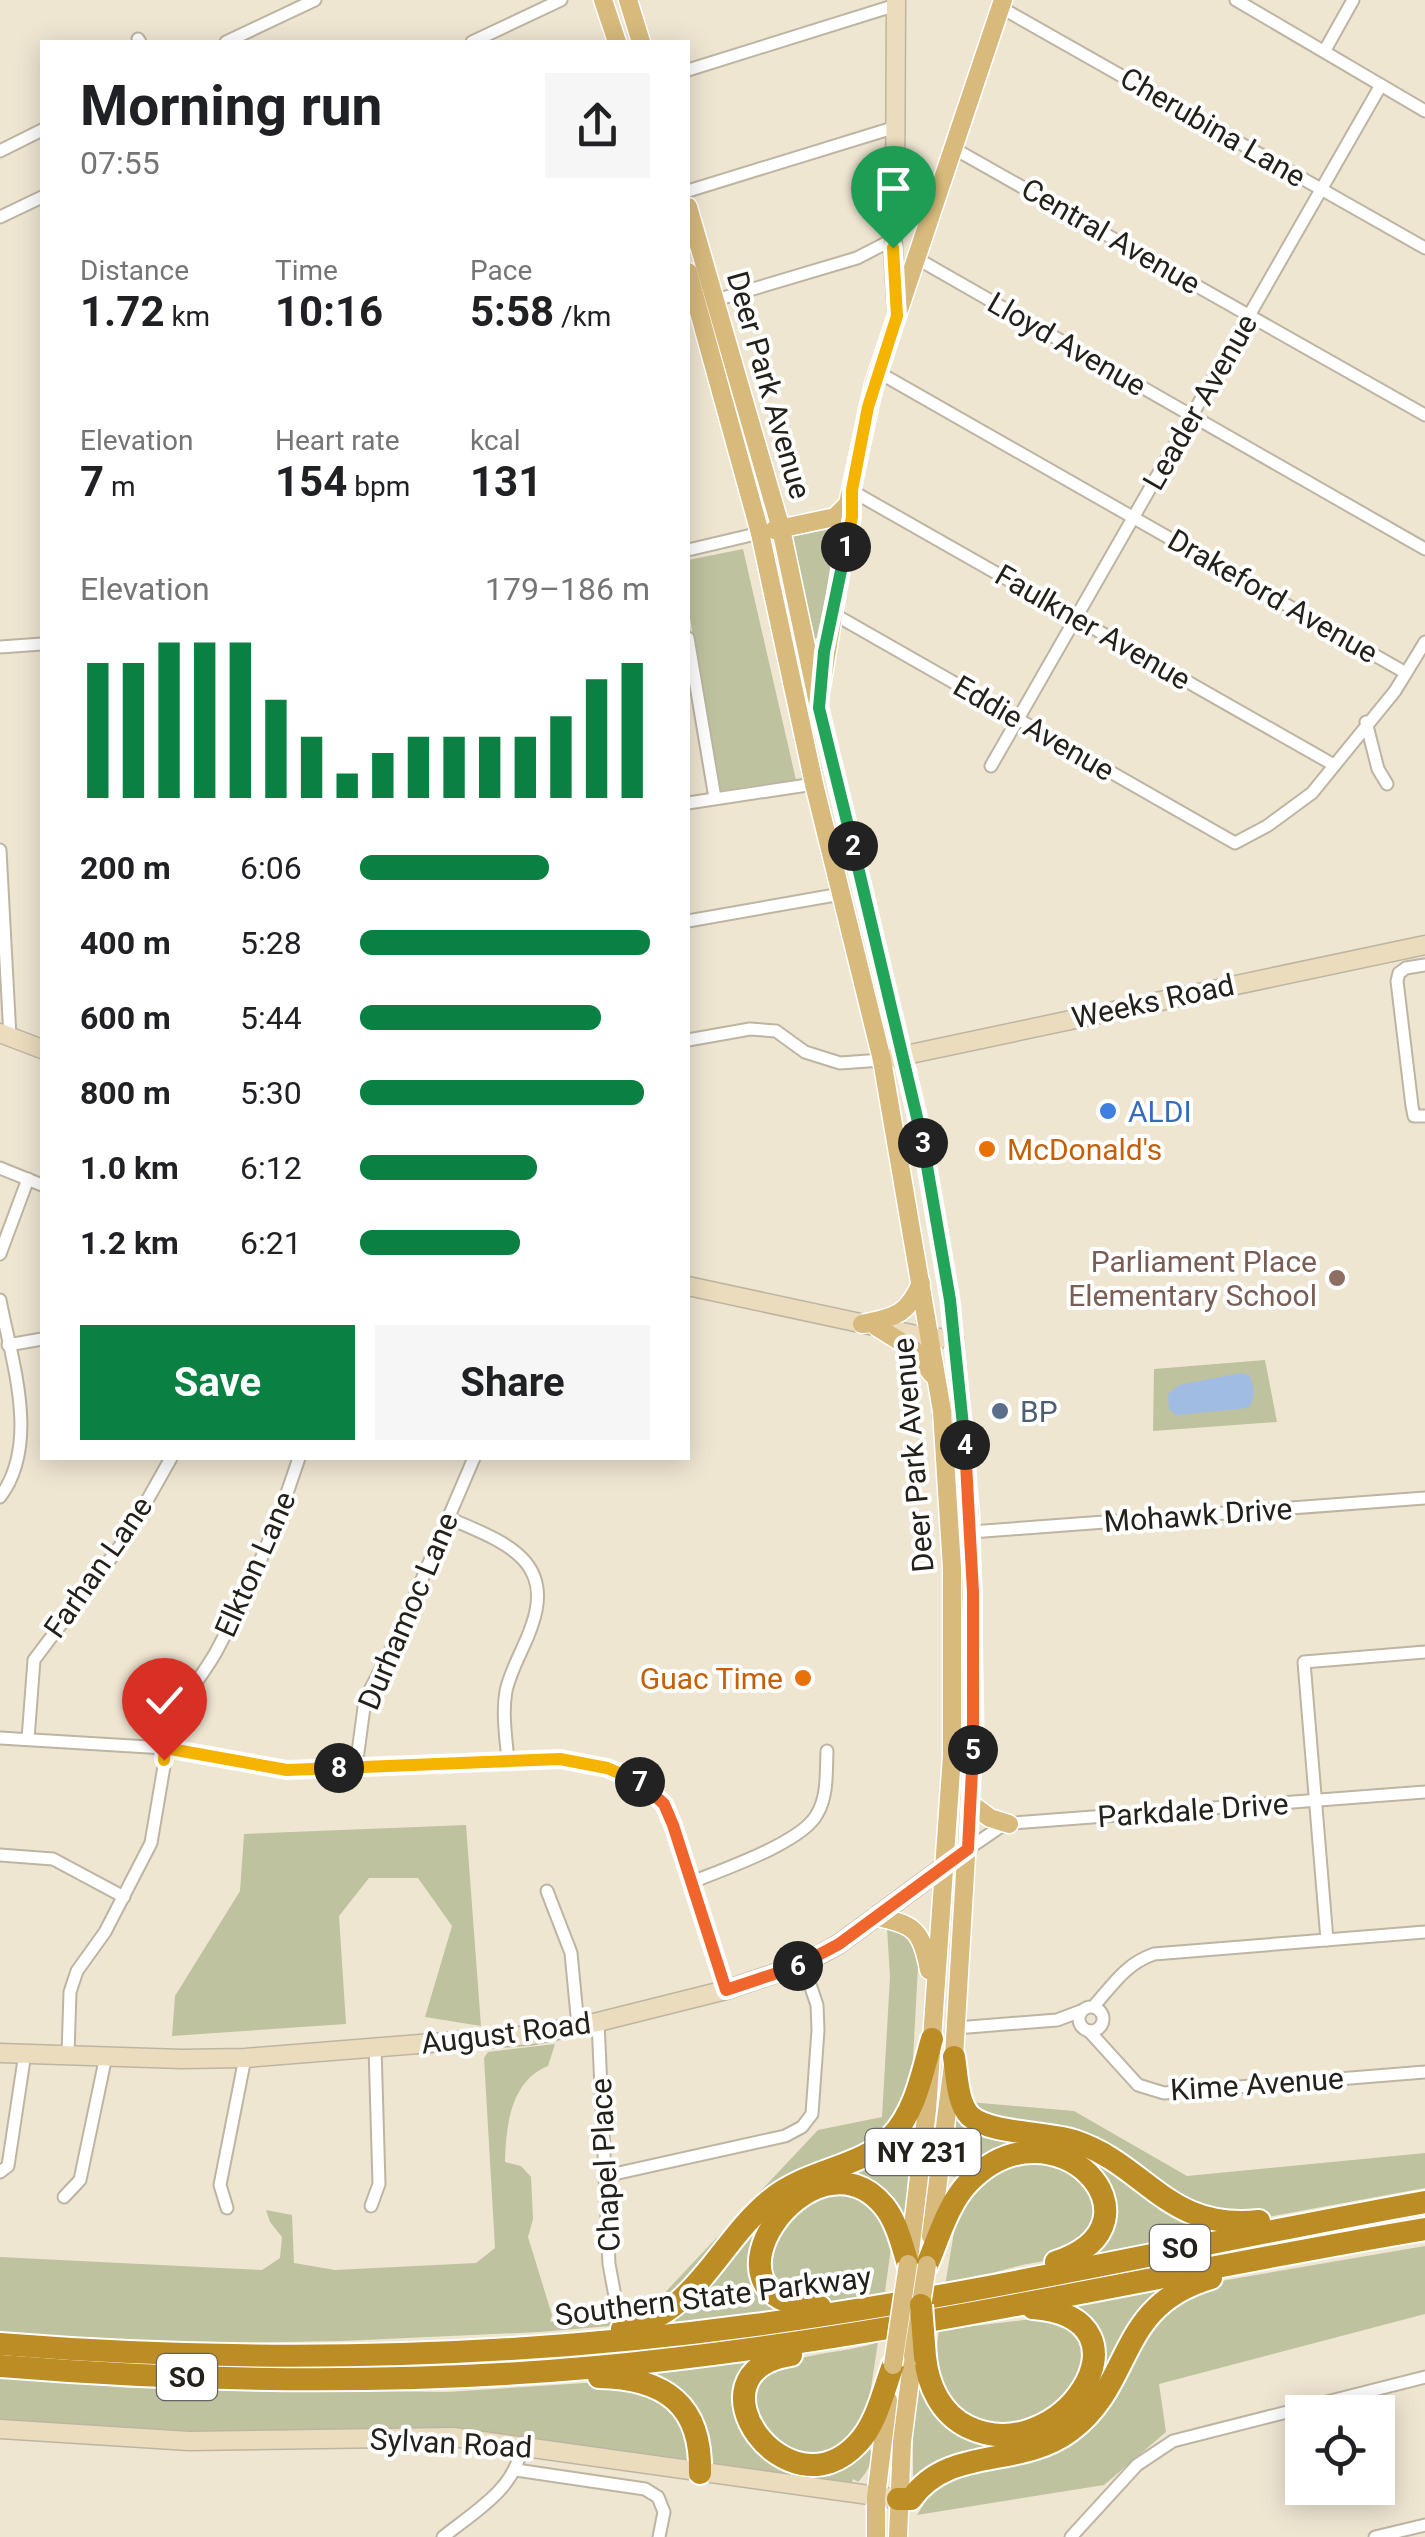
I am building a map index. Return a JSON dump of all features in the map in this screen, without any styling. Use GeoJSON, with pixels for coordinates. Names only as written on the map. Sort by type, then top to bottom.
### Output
{"type":"FeatureCollection","features":[{"type":"Feature","properties":{"kind":"highway"},"geometry":{"type":"LineString","coordinates":[[536,2347],[637,2326],[674,2308],[768,2201],[810,2175],[868,2155],[890,2138],[912,2107],[932,2039]]}},
{"type":"Feature","properties":{"kind":"highway"},"geometry":{"type":"LineString","coordinates":[[954,2057],[962,2100],[974,2118],[1084,2144],[1185,2210],[1234,2222],[1344,2217]]}},
{"type":"Feature","properties":{"kind":"highway"},"geometry":{"type":"LineString","coordinates":[[870,2308],[800,2306],[772,2294],[763,2279],[760,2255],[766,2235],[791,2203],[813,2190],[834,2185],[854,2187],[884,2206],[918,2264],[957,2197],[982,2171],[1004,2159],[1030,2153],[1068,2157],[1087,2170],[1099,2188],[1104,2206],[1101,2230],[1092,2244],[1078,2254],[1016,2280]]}},
{"type":"Feature","properties":{"kind":"highway","name":"Southern State Parkway"},"geometry":{"type":"LineString","coordinates":[[0,2344],[264,2357],[418,2354],[684,2334],[870,2308],[1425,2202]]}},
{"type":"Feature","properties":{"kind":"highway","name":"Southern State Parkway"},"geometry":{"type":"LineString","coordinates":[[0,2366],[265,2379],[521,2372],[668,2360],[846,2336],[1425,2229]]}},
{"type":"Feature","properties":{"kind":"highway"},"geometry":{"type":"LineString","coordinates":[[887,2498],[911,2499],[949,2467],[1028,2453],[1058,2439],[1078,2425],[1102,2398],[1134,2333],[1166,2299],[1198,2282],[1243,2271],[1295,2251]]}},
{"type":"Feature","properties":{"kind":"highway"},"geometry":{"type":"LineString","coordinates":[[846,2336],[803,2353],[774,2359],[755,2373],[748,2386],[745,2408],[751,2428],[768,2449],[811,2463],[848,2452],[869,2426],[910,2359],[921,2305]]}},
{"type":"Feature","properties":{"kind":"highway"},"geometry":{"type":"LineString","coordinates":[[910,2359],[954,2418],[970,2428],[1007,2434],[1034,2428],[1056,2417],[1082,2394],[1092,2374],[1094,2353],[1088,2333],[1066,2313],[1008,2306]]}},
{"type":"Feature","properties":{"kind":"highway"},"geometry":{"type":"LineString","coordinates":[[521,2372],[621,2378],[666,2393],[686,2410],[694,2423],[700,2446],[700,2473]]}},
{"type":"Feature","properties":{"kind":"main road"},"geometry":{"type":"LineString","coordinates":[[604,0],[616,40]]}},
{"type":"Feature","properties":{"kind":"main road"},"geometry":{"type":"LineString","coordinates":[[628,0],[640,40]]}},
{"type":"Feature","properties":{"kind":"main road"},"geometry":{"type":"LineString","coordinates":[[760,532],[835,517],[846,508],[878,372],[1001,3]]}},
{"type":"Feature","properties":{"kind":"main road","name":"Deer Park Avenue"},"geometry":{"type":"LineString","coordinates":[[690,213],[781,529],[819,708],[921,1132],[950,1300],[971,1532],[974,1708],[954,2057],[918,2264],[921,2305]]}},
{"type":"Feature","properties":{"kind":"main road","name":"Deer Park Avenue"},"geometry":{"type":"LineString","coordinates":[[690,279],[760,532],[814,784],[882,1060],[938,1386],[946,1466],[954,1638],[952,1756],[910,2359],[887,2498],[875,2534]]}},
{"type":"Feature","properties":{"kind":"main road"},"geometry":{"type":"LineString","coordinates":[[819,708],[823,660],[852,517],[852,490]]}},
{"type":"Feature","properties":{"kind":"main road"},"geometry":{"type":"LineString","coordinates":[[869,1326],[910,1306],[921,1283]]}},
{"type":"Feature","properties":{"kind":"main road"},"geometry":{"type":"LineString","coordinates":[[869,1326],[914,1350],[938,1386]]}},
{"type":"Feature","properties":{"kind":"main road"},"geometry":{"type":"LineString","coordinates":[[970,1804],[990,1818],[1009,1824]]}},
{"type":"Feature","properties":{"kind":"main road"},"geometry":{"type":"LineString","coordinates":[[876,1917],[906,1924],[921,1937],[934,2001]]}},
{"type":"Feature","properties":{"kind":"main road","name":"Deer Park Avenue"},"geometry":{"type":"LineString","coordinates":[[887,2498],[898,2537]]}},
{"type":"Feature","properties":{"kind":"street"},"geometry":{"type":"LineString","coordinates":[[230,40],[315,0]]}},
{"type":"Feature","properties":{"kind":"street"},"geometry":{"type":"LineString","coordinates":[[476,40],[561,0]]}},
{"type":"Feature","properties":{"kind":"street"},"geometry":{"type":"LineString","coordinates":[[1236,0],[1425,111]]}},
{"type":"Feature","properties":{"kind":"street"},"geometry":{"type":"LineString","coordinates":[[1325,50],[1353,0]]}},
{"type":"Feature","properties":{"kind":"street"},"geometry":{"type":"LineString","coordinates":[[690,69],[896,3],[892,240],[897,316]]}},
{"type":"Feature","properties":{"kind":"street","name":"Cherubina Lane"},"geometry":{"type":"LineString","coordinates":[[1001,3],[1425,248]]}},
{"type":"Feature","properties":{"kind":"street","name":"Leader Avenue"},"geometry":{"type":"LineString","coordinates":[[991,766],[1381,84]]}},
{"type":"Feature","properties":{"kind":"street"},"geometry":{"type":"LineString","coordinates":[[690,190],[896,127]]}},
{"type":"Feature","properties":{"kind":"street"},"geometry":{"type":"LineString","coordinates":[[0,151],[40,131]]}},
{"type":"Feature","properties":{"kind":"street","name":"Central Avenue"},"geometry":{"type":"LineString","coordinates":[[953,148],[1425,415]]}},
{"type":"Feature","properties":{"kind":"street"},"geometry":{"type":"LineString","coordinates":[[0,217],[40,198]]}},
{"type":"Feature","properties":{"kind":"street"},"geometry":{"type":"LineString","coordinates":[[895,210],[906,248],[916,258]]}},
{"type":"Feature","properties":{"kind":"street"},"geometry":{"type":"LineString","coordinates":[[716,300],[857,258],[892,240]]}},
{"type":"Feature","properties":{"kind":"street"},"geometry":{"type":"LineString","coordinates":[[857,258],[880,256],[894,264]]}},
{"type":"Feature","properties":{"kind":"street","name":"Lloyd Avenue"},"geometry":{"type":"LineString","coordinates":[[916,258],[1425,549]]}},
{"type":"Feature","properties":{"kind":"street","name":"Drakeford Avenue"},"geometry":{"type":"LineString","coordinates":[[878,372],[1406,673]]}},
{"type":"Feature","properties":{"kind":"street","name":"Faulkner Avenue"},"geometry":{"type":"LineString","coordinates":[[852,490],[1334,765]]}},
{"type":"Feature","properties":{"kind":"street"},"geometry":{"type":"LineString","coordinates":[[690,550],[760,532]]}},
{"type":"Feature","properties":{"kind":"street","name":"Eddie Avenue"},"geometry":{"type":"LineString","coordinates":[[832,613],[1235,843],[1267,826],[1312,793],[1334,765]]}},
{"type":"Feature","properties":{"kind":"street"},"geometry":{"type":"LineString","coordinates":[[1334,765],[1406,673],[1425,642]]}},
{"type":"Feature","properties":{"kind":"street"},"geometry":{"type":"LineString","coordinates":[[0,647],[40,644]]}},
{"type":"Feature","properties":{"kind":"street"},"geometry":{"type":"LineString","coordinates":[[690,650],[715,798]]}},
{"type":"Feature","properties":{"kind":"street"},"geometry":{"type":"LineString","coordinates":[[1366,722],[1378,769],[1386,784]]}},
{"type":"Feature","properties":{"kind":"street"},"geometry":{"type":"LineString","coordinates":[[690,803],[814,784]]}},
{"type":"Feature","properties":{"kind":"street"},"geometry":{"type":"LineString","coordinates":[[0,850],[5,1034],[40,1048]]}},
{"type":"Feature","properties":{"kind":"street"},"geometry":{"type":"LineString","coordinates":[[690,921],[841,894]]}},
{"type":"Feature","properties":{"kind":"street","name":"Weeks Road"},"geometry":{"type":"LineString","coordinates":[[882,1060],[1425,944]]}},
{"type":"Feature","properties":{"kind":"street"},"geometry":{"type":"LineString","coordinates":[[1425,966],[1406,968],[1397,980],[1414,1116],[1425,1116]]}},
{"type":"Feature","properties":{"kind":"street"},"geometry":{"type":"LineString","coordinates":[[690,1040],[750,1028],[776,1032],[805,1052],[840,1063],[882,1060]]}},
{"type":"Feature","properties":{"kind":"street"},"geometry":{"type":"LineString","coordinates":[[0,1168],[40,1183]]}},
{"type":"Feature","properties":{"kind":"street"},"geometry":{"type":"LineString","coordinates":[[0,1254],[28,1179]]}},
{"type":"Feature","properties":{"kind":"street"},"geometry":{"type":"LineString","coordinates":[[690,1286],[930,1338],[954,1338]]}},
{"type":"Feature","properties":{"kind":"street"},"geometry":{"type":"LineString","coordinates":[[0,1300],[21,1421],[19,1451],[0,1497]]}},
{"type":"Feature","properties":{"kind":"street"},"geometry":{"type":"LineString","coordinates":[[8,1345],[40,1340]]}},
{"type":"Feature","properties":{"kind":"street","name":"Farhan Lane"},"geometry":{"type":"LineString","coordinates":[[28,1739],[34,1660],[126,1538],[170,1460]]}},
{"type":"Feature","properties":{"kind":"street","name":"Elkton Lane"},"geometry":{"type":"LineString","coordinates":[[68,2054],[70,1992],[77,1971],[124,1897],[151,1843],[165,1748],[178,1709],[213,1658],[250,1588],[298,1460]]}},
{"type":"Feature","properties":{"kind":"street","name":"Durhamoc Lane"},"geometry":{"type":"LineString","coordinates":[[356,1767],[365,1700],[396,1640],[473,1460]]}},
{"type":"Feature","properties":{"kind":"street","name":"Mohawk Drive"},"geometry":{"type":"LineString","coordinates":[[971,1532],[1425,1498]]}},
{"type":"Feature","properties":{"kind":"street"},"geometry":{"type":"LineString","coordinates":[[449,1518],[508,1544],[522,1556],[533,1574],[538,1608],[507,1686],[508,1761]]}},
{"type":"Feature","properties":{"kind":"street"},"geometry":{"type":"LineString","coordinates":[[1327,1940],[1304,1662],[1425,1652]]}},
{"type":"Feature","properties":{"kind":"street"},"geometry":{"type":"LineString","coordinates":[[0,1738],[165,1748],[287,1770],[580,1762],[631,1776],[664,1804],[726,1990]]}},
{"type":"Feature","properties":{"kind":"street"},"geometry":{"type":"LineString","coordinates":[[692,1882],[801,1832],[816,1817],[824,1796],[827,1751]]}},
{"type":"Feature","properties":{"kind":"street","name":"Parkdale Drive"},"geometry":{"type":"LineString","coordinates":[[968,1849],[1009,1824],[1425,1792]]}},
{"type":"Feature","properties":{"kind":"street","name":"August Road"},"geometry":{"type":"LineString","coordinates":[[0,2053],[245,2058],[532,2036],[726,1990],[804,1964],[968,1849]]}},
{"type":"Feature","properties":{"kind":"street"},"geometry":{"type":"LineString","coordinates":[[0,1855],[53,1858],[124,1897]]}},
{"type":"Feature","properties":{"kind":"street"},"geometry":{"type":"LineString","coordinates":[[547,1891],[571,1953],[578,2026]]}},
{"type":"Feature","properties":{"kind":"street"},"geometry":{"type":"LineString","coordinates":[[956,2028],[1091,2020],[1119,1974],[1135,1961],[1154,1954],[1425,1932]]}},
{"type":"Feature","properties":{"kind":"street"},"geometry":{"type":"LineString","coordinates":[[605,2176],[785,2136],[802,2127],[812,2114],[818,2030],[816,2006],[804,1964]]}},
{"type":"Feature","properties":{"kind":"street","name":"Kime Avenue"},"geometry":{"type":"LineString","coordinates":[[1091,2020],[1106,2051],[1138,2085],[1164,2092],[1425,2072]]}},
{"type":"Feature","properties":{"kind":"street","name":"Chapel Place"},"geometry":{"type":"LineString","coordinates":[[598,2022],[609,2264],[618,2307]]}},
{"type":"Feature","properties":{"kind":"street"},"geometry":{"type":"LineString","coordinates":[[371,2206],[379,2184],[374,2048]]}},
{"type":"Feature","properties":{"kind":"street"},"geometry":{"type":"LineString","coordinates":[[0,2172],[8,2166],[25,2052]]}},
{"type":"Feature","properties":{"kind":"street"},"geometry":{"type":"LineString","coordinates":[[64,2197],[80,2180],[106,2056]]}},
{"type":"Feature","properties":{"kind":"street"},"geometry":{"type":"LineString","coordinates":[[227,2208],[220,2184],[245,2058]]}},
{"type":"Feature","properties":{"kind":"street"},"geometry":{"type":"LineString","coordinates":[[1071,2537],[1137,2464],[1172,2442],[1425,2377]]}},
{"type":"Feature","properties":{"kind":"street","name":"Sylvan Road"},"geometry":{"type":"LineString","coordinates":[[0,2429],[189,2441],[434,2436],[522,2445],[887,2498]]}},
{"type":"Feature","properties":{"kind":"street"},"geometry":{"type":"LineString","coordinates":[[443,2537],[504,2487],[516,2470],[522,2445]]}},
{"type":"Feature","properties":{"kind":"street"},"geometry":{"type":"LineString","coordinates":[[516,2470],[645,2489],[658,2497],[664,2512],[659,2537]]}},
{"type":"Feature","properties":{"kind":"street"},"geometry":{"type":"LineString","coordinates":[[1374,2537],[1425,2524]]}},
{"type":"Feature","properties":{"kind":"green space"},"geometry":{"type":"Polygon","coordinates":[[[840,527],[821,638],[813,639],[790,537],[840,527]]]}},
{"type":"Feature","properties":{"kind":"green space"},"geometry":{"type":"Polygon","coordinates":[[[743,549],[796,780],[719,791],[690,618],[690,560],[743,549]]]}},
{"type":"Feature","properties":{"kind":"green space"},"geometry":{"type":"Polygon","coordinates":[[[1265,1360],[1277,1422],[1153,1431],[1154,1369],[1265,1360]]]}},
{"type":"Feature","properties":{"kind":"green space"},"geometry":{"type":"Polygon","coordinates":[[[466,1825],[481,2026],[425,2017],[452,1926],[418,1878],[369,1878],[339,1916],[346,2024],[172,2036],[175,1996],[240,1891],[244,1834],[466,1825]]]}},
{"type":"Feature","properties":{"kind":"green space"},"geometry":{"type":"Polygon","coordinates":[[[887,1928],[899,1928],[919,1948],[912,2078],[889,2134],[818,2167],[683,2297],[622,2325],[341,2341],[170,2344],[0,2334],[0,2257],[262,2270],[280,2258],[282,2237],[266,2210],[292,2215],[294,2263],[335,2270],[476,2263],[495,2248],[484,2058],[488,2052],[555,2044],[548,2066],[525,2082],[518,2094],[509,2120],[505,2162],[521,2166],[531,2177],[533,2219],[528,2237],[552,2315],[550,2322],[657,2301],[818,2130],[882,2117],[890,1977],[887,1928]]]}},
{"type":"Feature","properties":{"kind":"green space"},"geometry":{"type":"Polygon","coordinates":[[[969,2102],[1074,2111],[1187,2176],[1425,2153],[1425,2188],[1257,2219],[1191,2207],[1102,2148],[985,2120],[969,2102]]]}},
{"type":"Feature","properties":{"kind":"green space"},"geometry":{"type":"Polygon","coordinates":[[[957,2105],[1068,2145],[1221,2231],[1090,2258],[1107,2230],[1069,2152],[953,2177],[957,2105]]]}},
{"type":"Feature","properties":{"kind":"green space"},"geometry":{"type":"Polygon","coordinates":[[[904,2133],[910,2140],[905,2223],[824,2176],[904,2133]]]}},
{"type":"Feature","properties":{"kind":"green space"},"geometry":{"type":"Polygon","coordinates":[[[1051,2159],[1087,2179],[1099,2220],[1066,2257],[945,2286],[955,2226],[972,2194],[1001,2166],[1051,2159]]]}},
{"type":"Feature","properties":{"kind":"green space"},"geometry":{"type":"Polygon","coordinates":[[[850,2192],[886,2216],[891,2247],[885,2292],[812,2305],[768,2279],[775,2231],[796,2209],[824,2193],[850,2192]]]}},
{"type":"Feature","properties":{"kind":"green space"},"geometry":{"type":"Polygon","coordinates":[[[778,2203],[758,2233],[780,2312],[658,2329],[778,2203]]]}},
{"type":"Feature","properties":{"kind":"green space"},"geometry":{"type":"Polygon","coordinates":[[[1425,2246],[1425,2314],[1159,2384],[1166,2432],[1104,2485],[917,2515],[939,2480],[1032,2459],[1125,2365],[1171,2303],[1221,2281],[1425,2246]]]}},
{"type":"Feature","properties":{"kind":"green space"},"geometry":{"type":"Polygon","coordinates":[[[1178,2283],[1089,2409],[1023,2437],[1098,2373],[1070,2306],[1178,2283]]]}},
{"type":"Feature","properties":{"kind":"green space"},"geometry":{"type":"Polygon","coordinates":[[[1058,2316],[1086,2341],[1079,2389],[1015,2429],[968,2422],[941,2380],[937,2359],[939,2330],[1058,2316]]]}},
{"type":"Feature","properties":{"kind":"green space"},"geometry":{"type":"Polygon","coordinates":[[[878,2342],[868,2407],[844,2449],[798,2456],[756,2426],[754,2387],[774,2367],[878,2342]]]}},
{"type":"Feature","properties":{"kind":"green space"},"geometry":{"type":"Polygon","coordinates":[[[762,2359],[740,2395],[782,2464],[867,2443],[870,2464],[858,2482],[853,2479],[851,2485],[719,2469],[642,2375],[762,2359]]]}},
{"type":"Feature","properties":{"kind":"green space"},"geometry":{"type":"Polygon","coordinates":[[[921,2366],[938,2408],[1021,2438],[913,2484],[913,2423],[921,2366]]]}},
{"type":"Feature","properties":{"kind":"green space"},"geometry":{"type":"Polygon","coordinates":[[[0,2377],[130,2388],[447,2392],[600,2382],[662,2398],[685,2418],[694,2451],[686,2461],[676,2463],[476,2434],[224,2436],[0,2425],[0,2377]]]}},
{"type":"Feature","properties":{"kind":"water"},"geometry":{"type":"Polygon","coordinates":[[[1241,1373],[1249,1375],[1253,1388],[1248,1408],[1176,1415],[1169,1409],[1168,1394],[1179,1385],[1241,1373]]]}},
{"type":"Feature","properties":{"kind":"place","name":"ALDI"},"geometry":{"type":"Point","coordinates":[1108,1111]}},
{"type":"Feature","properties":{"kind":"place","name":"McDonald's"},"geometry":{"type":"Point","coordinates":[987,1149]}},
{"type":"Feature","properties":{"kind":"place","name":"Parliament Place Elementary School"},"geometry":{"type":"Point","coordinates":[1337,1278]}},
{"type":"Feature","properties":{"kind":"place","name":"BP"},"geometry":{"type":"Point","coordinates":[1000,1411]}},
{"type":"Feature","properties":{"kind":"place","name":"Guac Time"},"geometry":{"type":"Point","coordinates":[803,1678]}},
{"type":"Feature","properties":{"kind":"route"},"geometry":{"type":"LineString","coordinates":[[164,1760],[165,1748],[287,1770],[560,1759],[631,1776],[664,1804],[726,1990],[804,1964],[839,1944],[968,1849],[974,1722],[972,1560],[950,1300],[921,1132],[819,708],[824,652],[852,517],[852,490],[868,407],[897,316],[893,248]]}}]}
